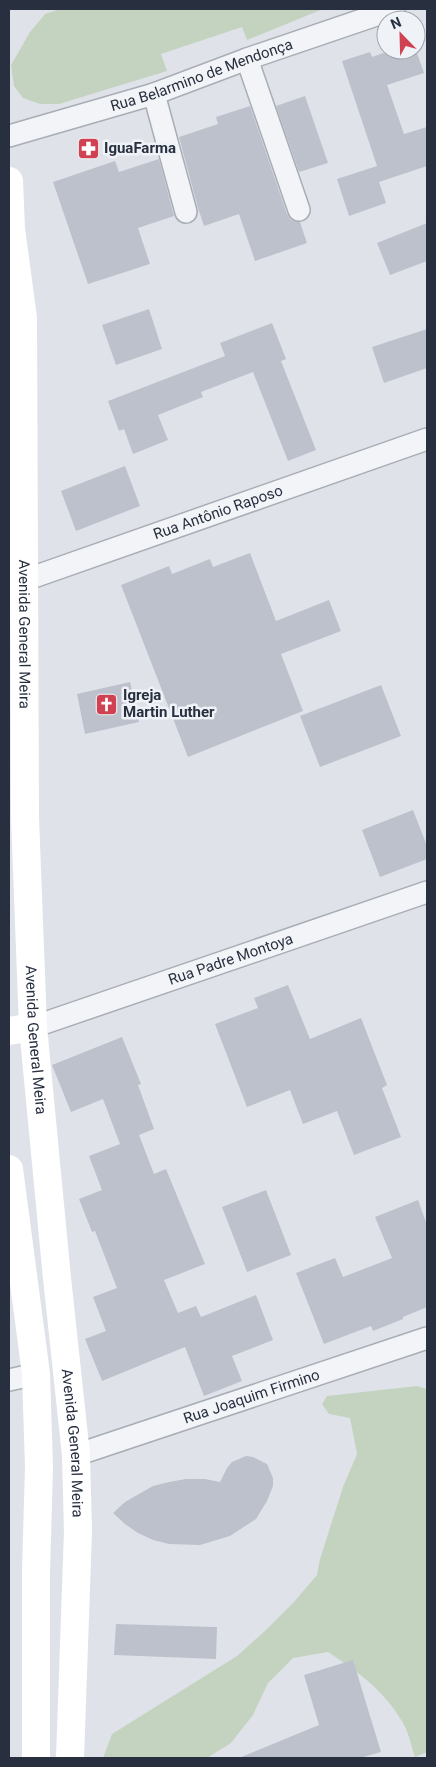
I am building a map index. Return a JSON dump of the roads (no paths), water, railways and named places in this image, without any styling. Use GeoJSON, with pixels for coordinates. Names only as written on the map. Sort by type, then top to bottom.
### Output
{"type":"FeatureCollection","features":[{"type":"Feature","properties":{"kind":"main road","name":"Avenida General Meira"},"geometry":{"type":"LineString","coordinates":[[9,180],[11,229],[23,318],[17,582],[25,635],[25,818],[21,1029],[57,1278],[76,1455],[78,1531],[70,1758]]}},
{"type":"Feature","properties":{"kind":"main road","name":"Avenida General Meira"},"geometry":{"type":"LineString","coordinates":[[9,263],[23,318]]}},
{"type":"Feature","properties":{"kind":"main road"},"geometry":{"type":"LineString","coordinates":[[9,612],[25,635]]}},
{"type":"Feature","properties":{"kind":"main road","name":"Avenida General Meira"},"geometry":{"type":"LineString","coordinates":[[9,1169],[36,1374],[38,1467],[36,1758]]}},
{"type":"Feature","properties":{"kind":"street","name":"Rua Belarmino de Mendonça"},"geometry":{"type":"LineString","coordinates":[[9,136],[154,94],[247,59],[394,9]]}},
{"type":"Feature","properties":{"kind":"street"},"geometry":{"type":"LineString","coordinates":[[247,59],[299,210]]}},
{"type":"Feature","properties":{"kind":"street"},"geometry":{"type":"LineString","coordinates":[[154,94],[186,212]]}},
{"type":"Feature","properties":{"kind":"street","name":"Rua Antônio Raposo"},"geometry":{"type":"LineString","coordinates":[[17,582],[427,439]]}},
{"type":"Feature","properties":{"kind":"street","name":"Rua Padre Montoya"},"geometry":{"type":"LineString","coordinates":[[21,1029],[427,892]]}},
{"type":"Feature","properties":{"kind":"street","name":"Rua Joaquim Firmino"},"geometry":{"type":"LineString","coordinates":[[76,1455],[427,1338]]}},
{"type":"Feature","properties":{"kind":"street"},"geometry":{"type":"LineString","coordinates":[[9,1380],[36,1374]]}},
{"type":"Feature","properties":{"kind":"place","name":"IguaFarma"},"geometry":{"type":"Point","coordinates":[88,148]}},
{"type":"Feature","properties":{"kind":"place","name":"Igreja Martin Luther"},"geometry":{"type":"Point","coordinates":[107,704]}}]}
